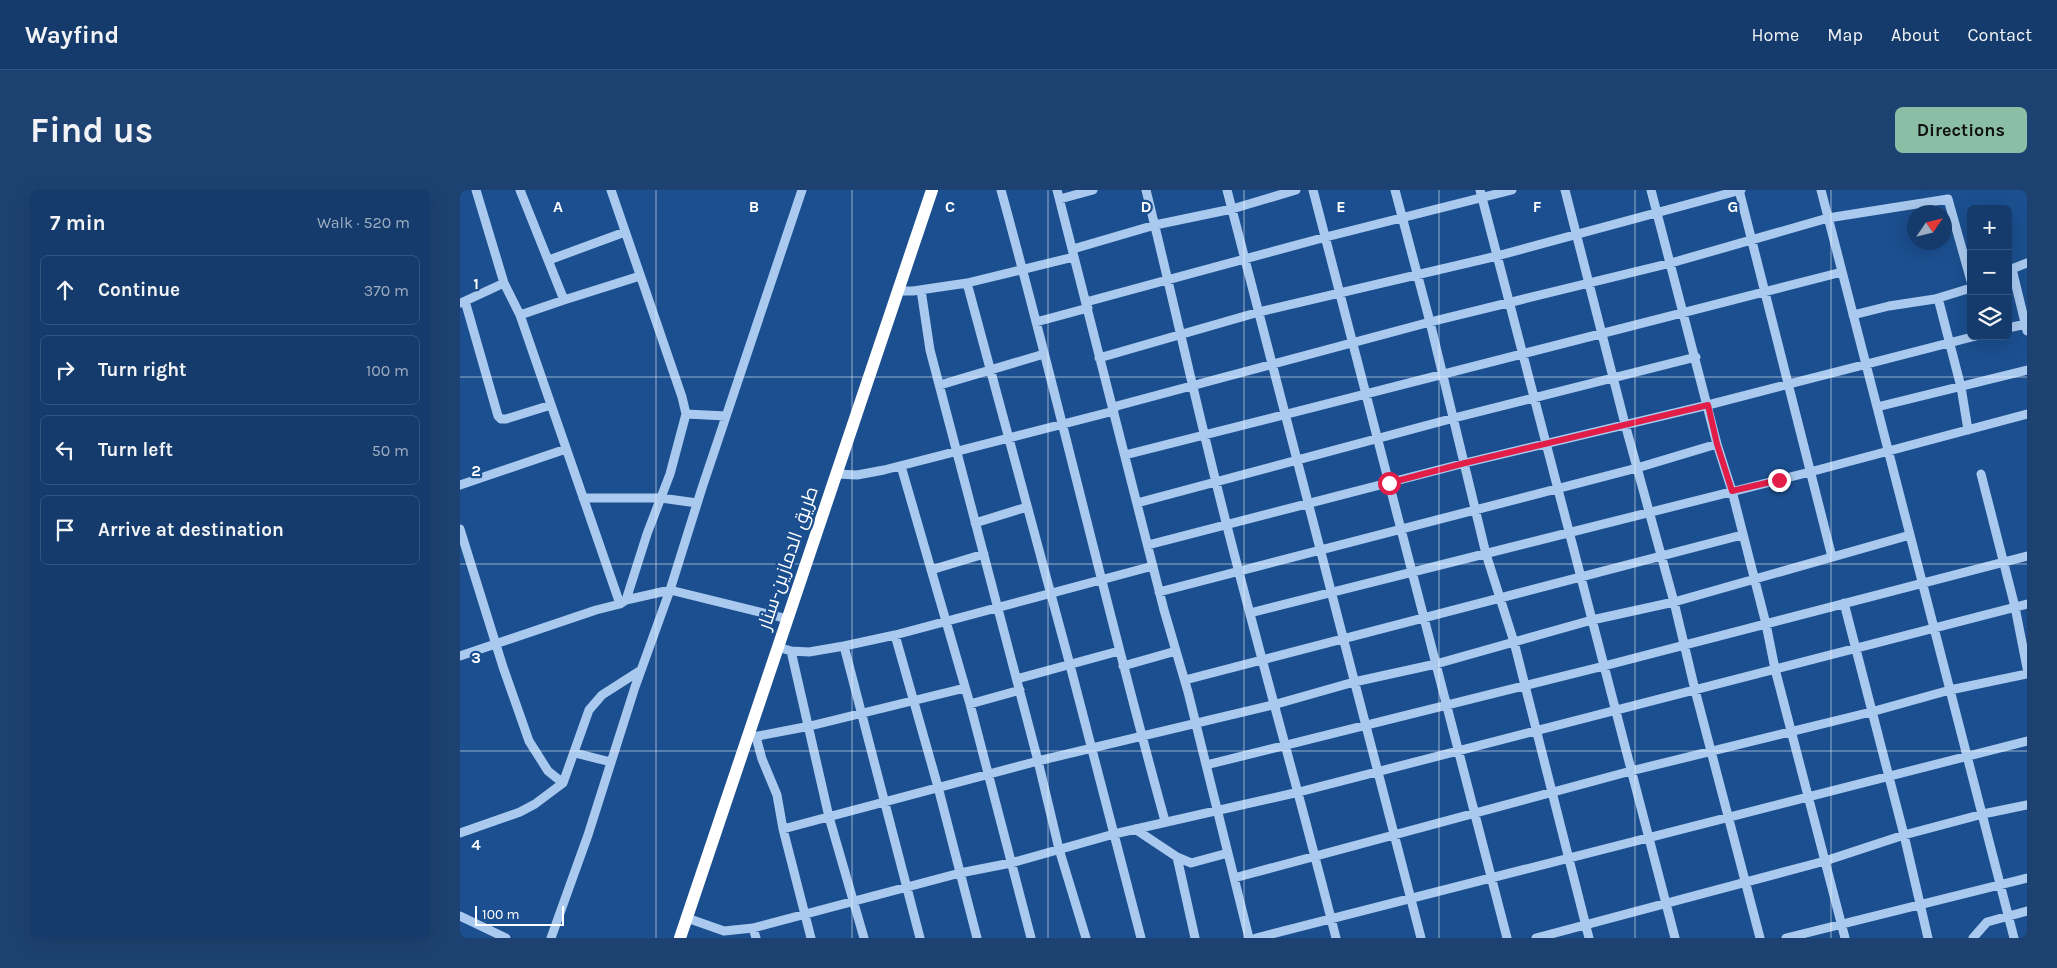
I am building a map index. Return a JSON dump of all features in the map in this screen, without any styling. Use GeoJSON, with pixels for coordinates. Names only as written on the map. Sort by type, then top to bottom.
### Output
{"type":"FeatureCollection","features":[{"type":"Feature","properties":{"kind":"highway","name":"طريق الدمازين-سنار"},"geometry":{"type":"LineString","coordinates":[[680,938],[752,737],[778,646],[932,190]]}},
{"type":"Feature","properties":{"kind":"street"},"geometry":{"type":"LineString","coordinates":[[476,190],[504,283],[520,315],[583,498],[623,602]]}},
{"type":"Feature","properties":{"kind":"street"},"geometry":{"type":"LineString","coordinates":[[520,190],[564,300]]}},
{"type":"Feature","properties":{"kind":"street"},"geometry":{"type":"LineString","coordinates":[[611,190],[686,414],[670,474],[623,602]]}},
{"type":"Feature","properties":{"kind":"street"},"geometry":{"type":"LineString","coordinates":[[551,938],[588,835],[641,670],[670,590],[802,190]]}},
{"type":"Feature","properties":{"kind":"street"},"geometry":{"type":"LineString","coordinates":[[1001,190],[1119,651],[1165,822]]}},
{"type":"Feature","properties":{"kind":"street"},"geometry":{"type":"LineString","coordinates":[[1093,190],[1058,194],[1159,592],[1185,680],[1249,938]]}},
{"type":"Feature","properties":{"kind":"street"},"geometry":{"type":"LineString","coordinates":[[1146,190],[1216,482],[1273,705],[1299,792],[1336,938]]}},
{"type":"Feature","properties":{"kind":"street"},"geometry":{"type":"LineString","coordinates":[[1227,190],[1421,938]]}},
{"type":"Feature","properties":{"kind":"street"},"geometry":{"type":"LineString","coordinates":[[898,291],[922,290],[967,283],[1074,253],[1155,225],[1232,209],[1296,190]]}},
{"type":"Feature","properties":{"kind":"street"},"geometry":{"type":"LineString","coordinates":[[1313,190],[1507,938]]}},
{"type":"Feature","properties":{"kind":"street"},"geometry":{"type":"LineString","coordinates":[[1395,190],[1430,322],[1486,554],[1514,642],[1589,938]]}},
{"type":"Feature","properties":{"kind":"street"},"geometry":{"type":"LineString","coordinates":[[1036,322],[1168,280],[1403,218],[1481,194],[1512,190]]}},
{"type":"Feature","properties":{"kind":"street"},"geometry":{"type":"LineString","coordinates":[[1565,190],[1613,379],[1674,602],[1760,938]]}},
{"type":"Feature","properties":{"kind":"street"},"geometry":{"type":"LineString","coordinates":[[1651,190],[1696,357],[1717,444],[1732,491],[1766,624],[1775,669],[1845,938]]}},
{"type":"Feature","properties":{"kind":"street"},"geometry":{"type":"LineString","coordinates":[[1099,358],[1259,312],[1497,256],[1739,190],[1832,556]]}},
{"type":"Feature","properties":{"kind":"street"},"geometry":{"type":"LineString","coordinates":[[1821,190],[2014,938]]}},
{"type":"Feature","properties":{"kind":"street"},"geometry":{"type":"LineString","coordinates":[[1481,194],[1676,938]]}},
{"type":"Feature","properties":{"kind":"street"},"geometry":{"type":"LineString","coordinates":[[836,474],[858,476],[957,452],[1062,424],[1272,363],[1509,302],[1671,264],[1828,218],[1948,199],[1967,267]]}},
{"type":"Feature","properties":{"kind":"street"},"geometry":{"type":"LineString","coordinates":[[549,260],[625,232]]}},
{"type":"Feature","properties":{"kind":"street"},"geometry":{"type":"LineString","coordinates":[[2012,269],[2027,263]]}},
{"type":"Feature","properties":{"kind":"street"},"geometry":{"type":"LineString","coordinates":[[1125,455],[1442,374],[1602,336],[1842,272]]}},
{"type":"Feature","properties":{"kind":"street"},"geometry":{"type":"LineString","coordinates":[[520,315],[640,276]]}},
{"type":"Feature","properties":{"kind":"street"},"geometry":{"type":"LineString","coordinates":[[2012,277],[2026,327],[2012,328]]}},
{"type":"Feature","properties":{"kind":"street"},"geometry":{"type":"LineString","coordinates":[[504,283],[462,302],[498,416],[501,419],[506,419],[551,405]]}},
{"type":"Feature","properties":{"kind":"street"},"geometry":{"type":"LineString","coordinates":[[967,283],[1141,938]]}},
{"type":"Feature","properties":{"kind":"street"},"geometry":{"type":"LineString","coordinates":[[1853,314],[1938,298],[1967,289]]}},
{"type":"Feature","properties":{"kind":"street"},"geometry":{"type":"LineString","coordinates":[[922,290],[930,350],[1020,690],[1059,849],[1086,938]]}},
{"type":"Feature","properties":{"kind":"street"},"geometry":{"type":"LineString","coordinates":[[1938,298],[1948,343],[1961,387],[1968,430]]}},
{"type":"Feature","properties":{"kind":"street"},"geometry":{"type":"LineString","coordinates":[[1148,545],[1465,463],[1708,405],[1967,338]]}},
{"type":"Feature","properties":{"kind":"street"},"geometry":{"type":"LineString","coordinates":[[940,385],[1044,354]]}},
{"type":"Feature","properties":{"kind":"street"},"geometry":{"type":"LineString","coordinates":[[1137,503],[1297,459],[1696,357]]}},
{"type":"Feature","properties":{"kind":"street"},"geometry":{"type":"LineString","coordinates":[[1877,407],[2027,370]]}},
{"type":"Feature","properties":{"kind":"street"},"geometry":{"type":"LineString","coordinates":[[686,414],[726,416]]}},
{"type":"Feature","properties":{"kind":"street"},"geometry":{"type":"LineString","coordinates":[[1250,613],[1332,594],[1810,472],[2027,414]]}},
{"type":"Feature","properties":{"kind":"street"},"geometry":{"type":"LineString","coordinates":[[1159,592],[1637,468],[1717,444]]}},
{"type":"Feature","properties":{"kind":"street"},"geometry":{"type":"LineString","coordinates":[[460,485],[566,449]]}},
{"type":"Feature","properties":{"kind":"street"},"geometry":{"type":"LineString","coordinates":[[901,466],[970,704],[1010,863],[1032,938]]}},
{"type":"Feature","properties":{"kind":"street"},"geometry":{"type":"LineString","coordinates":[[1981,474],[2015,607],[2027,668]]}},
{"type":"Feature","properties":{"kind":"street"},"geometry":{"type":"LineString","coordinates":[[583,498],[661,498],[697,504]]}},
{"type":"Feature","properties":{"kind":"street"},"geometry":{"type":"LineString","coordinates":[[976,522],[1027,507]]}},
{"type":"Feature","properties":{"kind":"street"},"geometry":{"type":"LineString","coordinates":[[460,529],[529,741],[548,771],[563,783]]}},
{"type":"Feature","properties":{"kind":"street"},"geometry":{"type":"LineString","coordinates":[[1185,680],[1262,658],[1742,534]]}},
{"type":"Feature","properties":{"kind":"street"},"geometry":{"type":"LineString","coordinates":[[783,829],[1038,761],[1273,705],[1354,682],[1436,664],[1592,620],[1674,602],[1910,535]]}},
{"type":"Feature","properties":{"kind":"street"},"geometry":{"type":"LineString","coordinates":[[931,570],[984,554]]}},
{"type":"Feature","properties":{"kind":"street"},"geometry":{"type":"LineString","coordinates":[[1206,765],[1447,706],[2027,556]]}},
{"type":"Feature","properties":{"kind":"street"},"geometry":{"type":"LineString","coordinates":[[778,646],[791,651],[809,652],[844,646],[946,622],[1153,566]]}},
{"type":"Feature","properties":{"kind":"street"},"geometry":{"type":"LineString","coordinates":[[460,656],[596,610],[670,590],[788,619]]}},
{"type":"Feature","properties":{"kind":"street"},"geometry":{"type":"LineString","coordinates":[[1844,603],[1904,835],[1928,938]]}},
{"type":"Feature","properties":{"kind":"street"},"geometry":{"type":"LineString","coordinates":[[687,918],[724,930],[753,928],[960,873],[1010,863],[1114,834],[1217,809],[1299,792],[2027,604]]}},
{"type":"Feature","properties":{"kind":"street"},"geometry":{"type":"LineString","coordinates":[[895,635],[938,787],[977,938]]}},
{"type":"Feature","properties":{"kind":"street"},"geometry":{"type":"LineString","coordinates":[[844,646],[920,938]]}},
{"type":"Feature","properties":{"kind":"street"},"geometry":{"type":"LineString","coordinates":[[791,651],[830,817],[864,938]]}},
{"type":"Feature","properties":{"kind":"street"},"geometry":{"type":"LineString","coordinates":[[1016,679],[1119,651]]}},
{"type":"Feature","properties":{"kind":"street"},"geometry":{"type":"LineString","coordinates":[[1123,666],[1176,651]]}},
{"type":"Feature","properties":{"kind":"street"},"geometry":{"type":"LineString","coordinates":[[460,833],[520,812],[536,804],[563,783],[589,710],[602,695],[641,670]]}},
{"type":"Feature","properties":{"kind":"street"},"geometry":{"type":"LineString","coordinates":[[1234,878],[1631,771],[1871,712],[1950,690],[2027,674]]}},
{"type":"Feature","properties":{"kind":"street"},"geometry":{"type":"LineString","coordinates":[[811,938],[783,829],[777,795],[752,737],[863,714],[965,688]]}},
{"type":"Feature","properties":{"kind":"street"},"geometry":{"type":"LineString","coordinates":[[970,704],[1020,690]]}},
{"type":"Feature","properties":{"kind":"street"},"geometry":{"type":"LineString","coordinates":[[1256,938],[2027,741]]}},
{"type":"Feature","properties":{"kind":"street"},"geometry":{"type":"LineString","coordinates":[[574,753],[611,762]]}},
{"type":"Feature","properties":{"kind":"street"},"geometry":{"type":"LineString","coordinates":[[1536,938],[1825,861],[1904,835],[1983,814],[2027,805]]}},
{"type":"Feature","properties":{"kind":"street"},"geometry":{"type":"LineString","coordinates":[[1135,829],[1178,857],[1191,863],[1228,853]]}},
{"type":"Feature","properties":{"kind":"street"},"geometry":{"type":"LineString","coordinates":[[1178,857],[1195,938]]}},
{"type":"Feature","properties":{"kind":"street"},"geometry":{"type":"LineString","coordinates":[[1786,938],[2027,878]]}},
{"type":"Feature","properties":{"kind":"street"},"geometry":{"type":"LineString","coordinates":[[1973,938],[1987,922],[2027,911]]}},
{"type":"Feature","properties":{"kind":"street"},"geometry":{"type":"LineString","coordinates":[[460,916],[506,938]]}},
{"type":"Feature","properties":{"kind":"street"},"geometry":{"type":"LineString","coordinates":[[753,928],[756,938]]}},
{"type":"Feature","properties":{"kind":"route"},"geometry":{"type":"LineString","coordinates":[[1389,483],[1708,405],[1717,444],[1732,491],[1779,480]]}}]}
